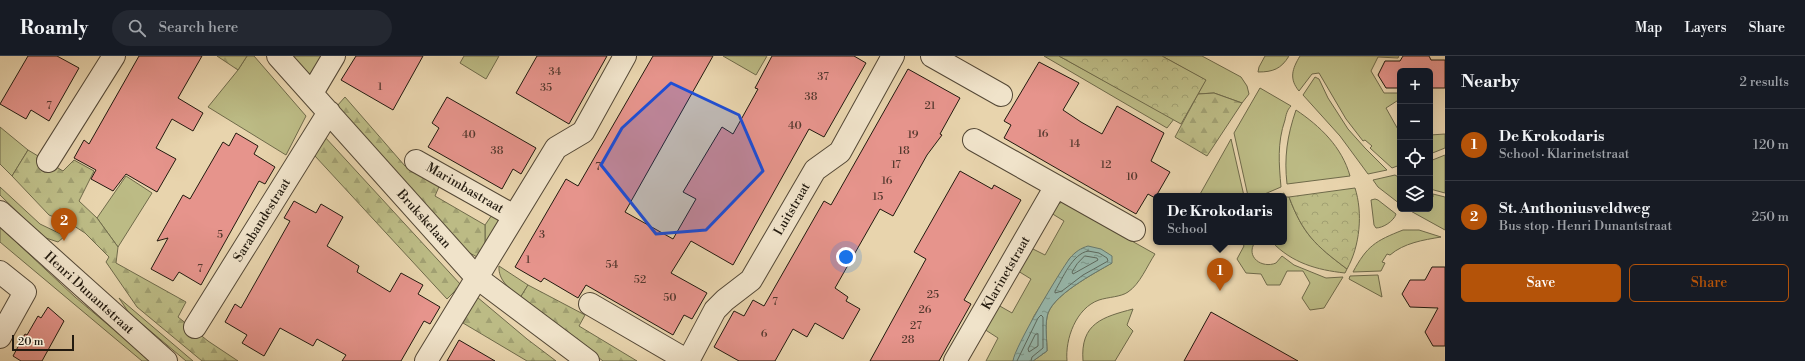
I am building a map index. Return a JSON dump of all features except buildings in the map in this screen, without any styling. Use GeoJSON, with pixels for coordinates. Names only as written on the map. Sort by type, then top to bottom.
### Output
{"type":"FeatureCollection","features":[{"type":"Feature","properties":{"kind":"street"},"geometry":{"type":"LineString","coordinates":[[48,161],[114,56]]}},
{"type":"Feature","properties":{"kind":"street","name":"Brukskelaan"},"geometry":{"type":"LineString","coordinates":[[278,56],[476,277],[588,361]]}},
{"type":"Feature","properties":{"kind":"street"},"geometry":{"type":"LineString","coordinates":[[312,93],[334,56]]}},
{"type":"Feature","properties":{"kind":"street","name":"Marimbastraat"},"geometry":{"type":"LineString","coordinates":[[426,361],[556,148],[583,132],[625,56]]}},
{"type":"Feature","properties":{"kind":"street","name":"Luitstraat"},"geometry":{"type":"LineString","coordinates":[[590,304],[688,361],[715,310],[725,300],[751,280],[815,170],[840,152],[893,56]]}},
{"type":"Feature","properties":{"kind":"street"},"geometry":{"type":"LineString","coordinates":[[932,56],[1001,95]]}},
{"type":"Feature","properties":{"kind":"street","name":"Sarabandestraat"},"geometry":{"type":"LineString","coordinates":[[195,327],[329,112]]}},
{"type":"Feature","properties":{"kind":"street"},"geometry":{"type":"LineString","coordinates":[[974,140],[1134,230]]}},
{"type":"Feature","properties":{"kind":"street","name":"Marimbastraat"},"geometry":{"type":"LineString","coordinates":[[416,161],[514,216]]}},
{"type":"Feature","properties":{"kind":"street","name":"Klarinetstraat"},"geometry":{"type":"LineString","coordinates":[[955,361],[1056,186]]}},
{"type":"Feature","properties":{"kind":"street","name":"Henri Dunantstraat"},"geometry":{"type":"LineString","coordinates":[[4,215],[166,361]]}},
{"type":"Feature","properties":{"kind":"street"},"geometry":{"type":"LineString","coordinates":[[0,272],[25,292],[0,336]]}},
{"type":"Feature","properties":{"kind":"highlighted area"},"geometry":{"type":"Polygon","coordinates":[[[671,83],[739,115],[763,171],[706,230],[656,234],[601,165],[622,128],[671,83]]]}},
{"type":"Feature","properties":{"kind":"green space"},"geometry":{"type":"Polygon","coordinates":[[[217,56],[247,56],[238,70],[217,56]]]}},
{"type":"Feature","properties":{"kind":"green space"},"geometry":{"type":"Polygon","coordinates":[[[247,56],[254,56],[306,116],[286,155],[208,107],[238,70],[247,56]]]}},
{"type":"Feature","properties":{"kind":"green space"},"geometry":{"type":"Polygon","coordinates":[[[290,56],[328,56],[315,74],[307,74],[290,56]]]}},
{"type":"Feature","properties":{"kind":"green space"},"geometry":{"type":"Polygon","coordinates":[[[464,56],[499,56],[486,79],[460,63],[464,56]]]}},
{"type":"Feature","properties":{"kind":"green space"},"geometry":{"type":"Polygon","coordinates":[[[723,56],[767,56],[756,75],[723,56]]]}},
{"type":"Feature","properties":{"kind":"green space"},"geometry":{"type":"Polygon","coordinates":[[[1044,56],[1059,56],[1174,119],[1167,128],[1044,56]]]}},
{"type":"Feature","properties":{"kind":"green space"},"geometry":{"type":"Polygon","coordinates":[[[1059,56],[1162,56],[1206,80],[1181,124],[1059,56]]]}},
{"type":"Feature","properties":{"kind":"green space"},"geometry":{"type":"Polygon","coordinates":[[[1162,56],[1202,56],[1241,77],[1247,86],[1249,94],[1242,103],[1214,93],[1198,94],[1205,80],[1162,56]]]}},
{"type":"Feature","properties":{"kind":"green space"},"geometry":{"type":"Polygon","coordinates":[[[1265,56],[1289,56],[1280,67],[1268,71],[1258,72],[1265,56]]]}},
{"type":"Feature","properties":{"kind":"green space"},"geometry":{"type":"Polygon","coordinates":[[[1300,56],[1399,56],[1398,58],[1378,57],[1371,71],[1384,93],[1397,93],[1397,101],[1386,108],[1397,128],[1397,166],[1392,168],[1370,148],[1372,146],[1365,140],[1363,141],[1346,119],[1319,73],[1312,74],[1299,91],[1293,78],[1295,65],[1300,56]]]}},
{"type":"Feature","properties":{"kind":"green space"},"geometry":{"type":"Polygon","coordinates":[[[1315,77],[1319,79],[1328,98],[1348,129],[1387,170],[1368,174],[1340,136],[1303,95],[1315,77]]]}},
{"type":"Feature","properties":{"kind":"green space"},"geometry":{"type":"Polygon","coordinates":[[[1260,88],[1291,106],[1286,114],[1280,145],[1279,162],[1281,187],[1267,193],[1247,193],[1234,133],[1260,88]]]}},
{"type":"Feature","properties":{"kind":"green space"},"geometry":{"type":"Polygon","coordinates":[[[1214,93],[1242,103],[1207,156],[1175,137],[1198,94],[1214,93]]]}},
{"type":"Feature","properties":{"kind":"green space"},"geometry":{"type":"Polygon","coordinates":[[[345,97],[405,166],[441,182],[435,196],[485,225],[485,251],[477,257],[468,252],[337,106],[345,97]]]}},
{"type":"Feature","properties":{"kind":"green space"},"geometry":{"type":"Polygon","coordinates":[[[1296,110],[1322,130],[1329,138],[1342,156],[1350,176],[1287,184],[1287,147],[1290,129],[1296,110]]]}},
{"type":"Feature","properties":{"kind":"green space"},"geometry":{"type":"Polygon","coordinates":[[[0,127],[28,150],[12,176],[0,164],[0,127]]]}},
{"type":"Feature","properties":{"kind":"green space"},"geometry":{"type":"Polygon","coordinates":[[[1445,134],[1445,148],[1433,153],[1433,140],[1433,135],[1445,134]]]}},
{"type":"Feature","properties":{"kind":"green space"},"geometry":{"type":"Polygon","coordinates":[[[324,136],[461,285],[447,299],[315,156],[313,150],[324,136]]]}},
{"type":"Feature","properties":{"kind":"green space"},"geometry":{"type":"Polygon","coordinates":[[[1231,139],[1243,193],[1201,193],[1231,139]]]}},
{"type":"Feature","properties":{"kind":"green space"},"geometry":{"type":"Polygon","coordinates":[[[28,150],[63,171],[74,160],[94,171],[79,201],[97,218],[118,247],[116,263],[186,302],[178,317],[208,341],[238,361],[202,361],[137,307],[106,262],[109,257],[85,233],[71,224],[49,215],[12,176],[28,150]]]}},
{"type":"Feature","properties":{"kind":"green space"},"geometry":{"type":"Polygon","coordinates":[[[1445,155],[1445,193],[1433,190],[1433,160],[1445,155]]]}},
{"type":"Feature","properties":{"kind":"green space"},"geometry":{"type":"Polygon","coordinates":[[[1395,175],[1397,176],[1397,202],[1378,187],[1373,180],[1395,175]]]}},
{"type":"Feature","properties":{"kind":"green space"},"geometry":{"type":"Polygon","coordinates":[[[126,176],[152,193],[118,247],[97,218],[126,176]]]}},
{"type":"Feature","properties":{"kind":"green space"},"geometry":{"type":"Polygon","coordinates":[[[0,187],[40,224],[65,236],[58,242],[43,237],[0,195],[0,187]]]}},
{"type":"Feature","properties":{"kind":"green space"},"geometry":{"type":"Polygon","coordinates":[[[1355,188],[1359,208],[1359,229],[1355,250],[1347,269],[1326,253],[1311,238],[1299,220],[1289,197],[1355,188]]]}},
{"type":"Feature","properties":{"kind":"green space"},"geometry":{"type":"Polygon","coordinates":[[[1433,194],[1445,197],[1445,230],[1412,212],[1433,212],[1433,194]]]}},
{"type":"Feature","properties":{"kind":"green space"},"geometry":{"type":"Polygon","coordinates":[[[1287,197],[1289,197],[1299,220],[1311,238],[1326,253],[1347,269],[1345,273],[1325,270],[1297,260],[1275,245],[1287,245],[1287,197]]]}},
{"type":"Feature","properties":{"kind":"green space"},"geometry":{"type":"Polygon","coordinates":[[[1375,199],[1396,214],[1388,224],[1376,228],[1374,225],[1371,200],[1375,199]]]}},
{"type":"Feature","properties":{"kind":"green space"},"geometry":{"type":"Polygon","coordinates":[[[1062,202],[1155,254],[1140,280],[1132,289],[1122,295],[1099,300],[1091,304],[1078,317],[1070,334],[1067,361],[1033,361],[1047,351],[1046,321],[1050,309],[1064,293],[1112,263],[1070,258],[1034,316],[1013,361],[986,361],[998,338],[984,329],[998,305],[1012,313],[1031,279],[1018,271],[1031,248],[1045,255],[1064,221],[1051,213],[1053,207],[1062,202]]]}},
{"type":"Feature","properties":{"kind":"green space"},"geometry":{"type":"Polygon","coordinates":[[[494,212],[500,224],[485,251],[485,225],[494,212]]]}},
{"type":"Feature","properties":{"kind":"green space"},"geometry":{"type":"Polygon","coordinates":[[[0,227],[75,297],[151,361],[142,361],[0,242],[0,227]]]}},
{"type":"Feature","properties":{"kind":"green space"},"geometry":{"type":"Polygon","coordinates":[[[1403,230],[1419,230],[1441,237],[1414,243],[1395,251],[1390,255],[1387,254],[1382,262],[1385,263],[1381,271],[1353,272],[1363,256],[1373,245],[1403,230]]]}},
{"type":"Feature","properties":{"kind":"green space"},"geometry":{"type":"Polygon","coordinates":[[[1253,245],[1252,252],[1254,257],[1261,263],[1276,263],[1282,256],[1294,265],[1326,278],[1343,277],[1324,308],[1310,310],[1302,298],[1310,283],[1303,271],[1287,271],[1280,285],[1267,285],[1261,274],[1246,273],[1237,259],[1244,246],[1253,245]]]}},
{"type":"Feature","properties":{"kind":"green space"},"geometry":{"type":"Polygon","coordinates":[[[499,266],[528,285],[520,298],[500,276],[499,266]]]}},
{"type":"Feature","properties":{"kind":"green space"},"geometry":{"type":"Polygon","coordinates":[[[1378,275],[1382,297],[1349,279],[1350,276],[1378,275]]]}},
{"type":"Feature","properties":{"kind":"green space"},"geometry":{"type":"Polygon","coordinates":[[[528,285],[585,315],[579,326],[637,361],[603,361],[520,298],[528,285]]]}},
{"type":"Feature","properties":{"kind":"green space"},"geometry":{"type":"Polygon","coordinates":[[[477,297],[556,361],[527,361],[463,323],[477,297]]]}},
{"type":"Feature","properties":{"kind":"green space"},"geometry":{"type":"Polygon","coordinates":[[[119,298],[193,361],[186,361],[129,313],[119,298]]]}},
{"type":"Feature","properties":{"kind":"green space"},"geometry":{"type":"Polygon","coordinates":[[[1133,309],[1127,325],[1133,331],[1115,361],[1083,361],[1085,338],[1090,330],[1103,319],[1133,309]]]}},
{"type":"Feature","properties":{"kind":"water"},"geometry":{"type":"Polygon","coordinates":[[[1088,246],[1101,249],[1112,256],[1112,263],[1064,293],[1050,309],[1046,321],[1047,351],[1033,361],[1013,361],[1015,353],[1029,326],[1070,258],[1076,252],[1088,246]]]}},
{"type":"Feature","properties":{"kind":"place","name":"St. Anthoniusveldweg"},"geometry":{"type":"Point","coordinates":[64,241]}},
{"type":"Feature","properties":{"kind":"place","name":"De Krokodaris"},"geometry":{"type":"Point","coordinates":[1220,291]}}]}
